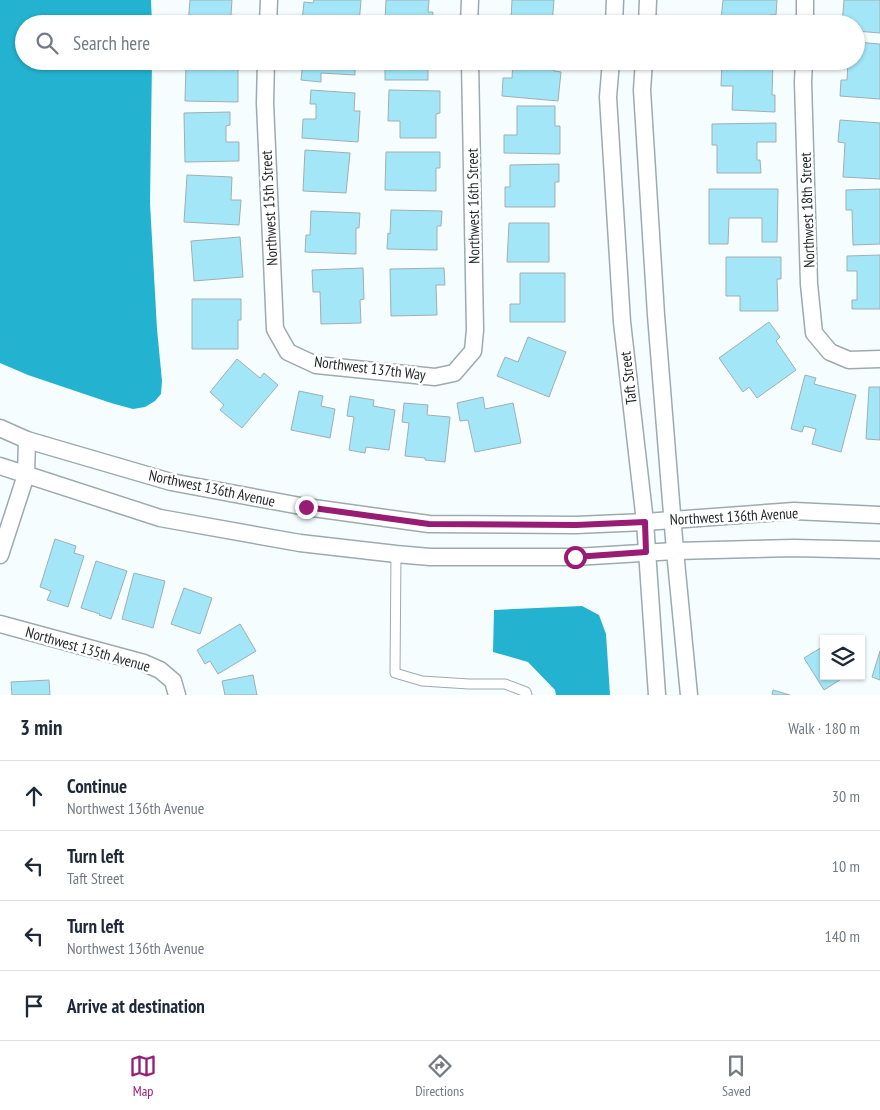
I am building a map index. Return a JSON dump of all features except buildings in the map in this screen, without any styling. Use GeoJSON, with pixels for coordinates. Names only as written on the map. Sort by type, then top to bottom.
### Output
{"type":"FeatureCollection","features":[{"type":"Feature","properties":{"kind":"street"},"geometry":{"type":"LineString","coordinates":[[268,15],[269,0]]}},
{"type":"Feature","properties":{"kind":"street"},"geometry":{"type":"LineString","coordinates":[[469,15],[470,0]]}},
{"type":"Feature","properties":{"kind":"street"},"geometry":{"type":"LineString","coordinates":[[615,15],[616,0]]}},
{"type":"Feature","properties":{"kind":"street"},"geometry":{"type":"LineString","coordinates":[[647,15],[648,0]]}},
{"type":"Feature","properties":{"kind":"street"},"geometry":{"type":"LineString","coordinates":[[805,15],[806,0]]}},
{"type":"Feature","properties":{"kind":"street","name":"Northwest 15th Street"},"geometry":{"type":"LineString","coordinates":[[266,70],[265,103],[275,329],[288,352]]}},
{"type":"Feature","properties":{"kind":"street","name":"Northwest 16th Street"},"geometry":{"type":"LineString","coordinates":[[470,70],[475,330],[473,351]]}},
{"type":"Feature","properties":{"kind":"street","name":"Taft Street"},"geometry":{"type":"LineString","coordinates":[[610,70],[608,97],[622,322],[645,522],[657,695]]}},
{"type":"Feature","properties":{"kind":"street"},"geometry":{"type":"LineString","coordinates":[[643,70],[642,90],[656,315],[689,695]]}},
{"type":"Feature","properties":{"kind":"street","name":"Northwest 18th Street"},"geometry":{"type":"LineString","coordinates":[[804,70],[809,284],[814,334],[830,352],[850,360],[880,359]]}},
{"type":"Feature","properties":{"kind":"street","name":"Northwest 137th Way"},"geometry":{"type":"LineString","coordinates":[[288,352],[316,365],[435,377],[454,373],[473,351]]}},
{"type":"Feature","properties":{"kind":"street","name":"Northwest 136th Avenue"},"geometry":{"type":"LineString","coordinates":[[0,428],[27,440],[170,482],[306,507],[429,524],[576,525],[794,511],[880,516]]}},
{"type":"Feature","properties":{"kind":"street"},"geometry":{"type":"LineString","coordinates":[[1,469],[27,440]]}},
{"type":"Feature","properties":{"kind":"street"},"geometry":{"type":"LineString","coordinates":[[0,555],[26,475],[27,440]]}},
{"type":"Feature","properties":{"kind":"street","name":"Northwest 136th Avenue"},"geometry":{"type":"LineString","coordinates":[[1,469],[26,475],[160,518],[300,543],[396,554],[430,557],[575,557],[675,550],[794,548],[880,550]]}},
{"type":"Feature","properties":{"kind":"street","name":"Northwest 135th Avenue"},"geometry":{"type":"LineString","coordinates":[[0,624],[144,663],[160,670],[175,688]]}},
{"type":"Feature","properties":{"kind":"lane"},"geometry":{"type":"LineString","coordinates":[[396,554],[395,673],[422,681],[506,684],[526,692],[527,695]]}},
{"type":"Feature","properties":{"kind":"water"},"geometry":{"type":"Polygon","coordinates":[[[0,0],[151,0],[152,15],[15,15],[15,70],[152,70],[150,203],[162,381],[161,394],[155,401],[145,407],[133,409],[28,375],[0,363],[0,0]]]}},
{"type":"Feature","properties":{"kind":"water"},"geometry":{"type":"Polygon","coordinates":[[[582,606],[599,615],[606,634],[610,695],[556,695],[555,690],[528,662],[493,652],[494,610],[582,606]]]}},
{"type":"Feature","properties":{"kind":"route"},"geometry":{"type":"LineString","coordinates":[[306,507],[429,524],[576,525],[645,522],[646,552],[575,557]]}}]}
